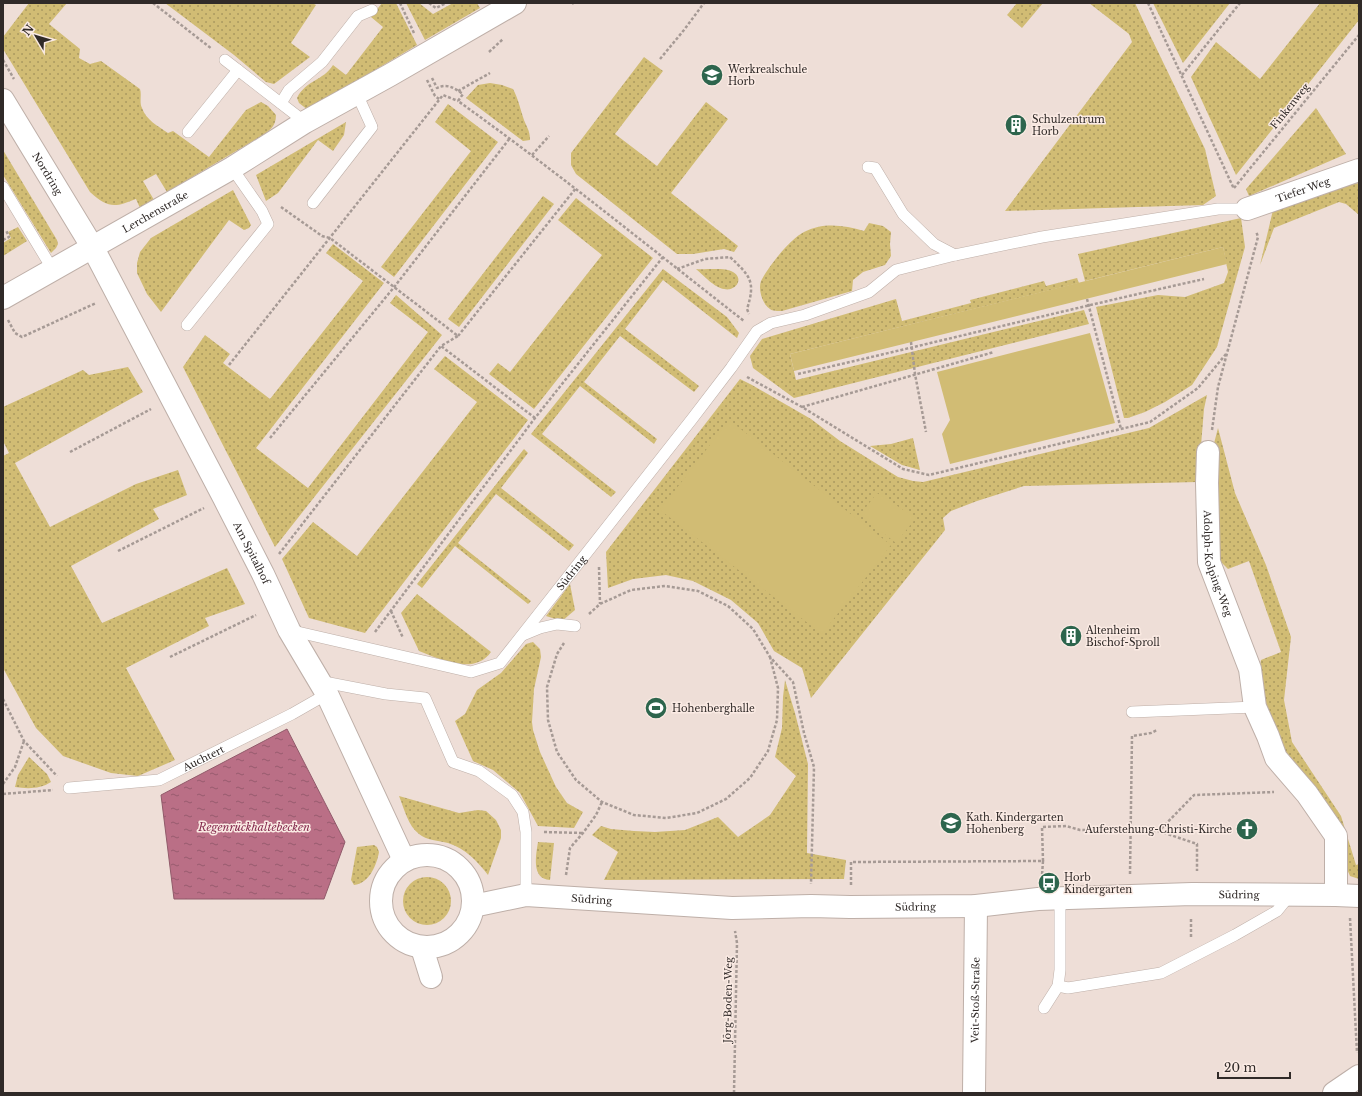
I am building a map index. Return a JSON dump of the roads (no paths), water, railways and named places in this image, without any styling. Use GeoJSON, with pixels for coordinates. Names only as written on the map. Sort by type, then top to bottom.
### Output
{"type":"FeatureCollection","features":[{"type":"Feature","properties":{"kind":"street","name":"Lerchenstraße"},"geometry":{"type":"LineString","coordinates":[[5,307],[53,270],[232,168],[305,122],[425,56],[513,4]]}},
{"type":"Feature","properties":{"kind":"street","name":"Nordring"},"geometry":{"type":"LineString","coordinates":[[3,100],[93,248]]}},
{"type":"Feature","properties":{"kind":"street","name":"Tiefer Weg"},"geometry":{"type":"LineString","coordinates":[[1247,210],[1359,170]]}},
{"type":"Feature","properties":{"kind":"street","name":"Am Spitalhof"},"geometry":{"type":"LineString","coordinates":[[93,248],[263,574],[288,630],[323,687],[404,860]]}},
{"type":"Feature","properties":{"kind":"street","name":"Adolph-Kolping-Weg"},"geometry":{"type":"LineString","coordinates":[[1208,452],[1207,483],[1209,562],[1250,669],[1255,708],[1276,758],[1307,794],[1336,836],[1348,895]]}},
{"type":"Feature","properties":{"kind":"street"},"geometry":{"type":"LineString","coordinates":[[432,854],[446,858],[453,862],[468,878],[473,892],[473,906],[469,920],[461,932],[450,942],[436,947],[422,948],[408,944],[396,936],[386,925],[381,912],[380,897],[384,882],[392,870],[404,860],[418,855],[432,854]]}},
{"type":"Feature","properties":{"kind":"street","name":"Südring"},"geometry":{"type":"LineString","coordinates":[[473,906],[526,895],[732,908],[811,906],[976,906],[1038,899],[1195,894],[1348,895]]}},
{"type":"Feature","properties":{"kind":"street","name":"Veit-Stoß-Straße"},"geometry":{"type":"LineString","coordinates":[[976,906],[978,1090]]}},
{"type":"Feature","properties":{"kind":"street"},"geometry":{"type":"LineString","coordinates":[[422,948],[431,977]]}},
{"type":"Feature","properties":{"kind":"street"},"geometry":{"type":"LineString","coordinates":[[1334,1093],[1359,1076]]}},
{"type":"Feature","properties":{"kind":"lane"},"geometry":{"type":"LineString","coordinates":[[281,103],[289,90],[322,62],[358,16],[372,10]]}},
{"type":"Feature","properties":{"kind":"lane"},"geometry":{"type":"LineString","coordinates":[[225,60],[305,122]]}},
{"type":"Feature","properties":{"kind":"lane"},"geometry":{"type":"LineString","coordinates":[[188,132],[238,70]]}},
{"type":"Feature","properties":{"kind":"lane"},"geometry":{"type":"LineString","coordinates":[[313,203],[372,127],[356,94]]}},
{"type":"Feature","properties":{"kind":"lane"},"geometry":{"type":"LineString","coordinates":[[868,167],[875,168],[904,214],[934,244],[955,255],[1042,237],[1210,210],[1247,210]]}},
{"type":"Feature","properties":{"kind":"lane"},"geometry":{"type":"LineString","coordinates":[[187,325],[268,224],[262,211],[232,168]]}},
{"type":"Feature","properties":{"kind":"lane"},"geometry":{"type":"LineString","coordinates":[[3,187],[53,270]]}},
{"type":"Feature","properties":{"kind":"lane","name":"Südring"},"geometry":{"type":"LineString","coordinates":[[288,630],[471,672],[500,663],[648,476],[731,368],[756,331],[771,323],[805,315],[869,292],[896,270],[955,255]]}},
{"type":"Feature","properties":{"kind":"lane"},"geometry":{"type":"LineString","coordinates":[[522,635],[540,628],[557,624],[575,626]]}},
{"type":"Feature","properties":{"kind":"lane"},"geometry":{"type":"LineString","coordinates":[[323,687],[425,698],[454,762],[479,771],[512,795],[523,812],[526,832],[526,895]]}},
{"type":"Feature","properties":{"kind":"lane","name":"Auchtert"},"geometry":{"type":"LineString","coordinates":[[69,788],[159,780],[292,714],[323,687]]}},
{"type":"Feature","properties":{"kind":"lane"},"geometry":{"type":"LineString","coordinates":[[1132,712],[1255,708]]}},
{"type":"Feature","properties":{"kind":"lane"},"geometry":{"type":"LineString","coordinates":[[1058,986],[1068,988],[1161,973],[1235,935],[1277,911],[1290,894]]}},
{"type":"Feature","properties":{"kind":"lane"},"geometry":{"type":"LineString","coordinates":[[1044,1008],[1058,986],[1060,970],[1060,899]]}},
{"type":"Feature","properties":{"kind":"water","name":"Regenrückhaltebecken"},"geometry":{"type":"Polygon","coordinates":[[[287,729],[345,842],[324,899],[174,899],[161,795],[287,729]]]}},
{"type":"Feature","properties":{"kind":"place","name":"Werkrealschule Horb"},"geometry":{"type":"Point","coordinates":[712,75]}},
{"type":"Feature","properties":{"kind":"place","name":"Schulzentrum Horb"},"geometry":{"type":"Point","coordinates":[1016,125]}},
{"type":"Feature","properties":{"kind":"place","name":"Altenheim Bischof-Sproll"},"geometry":{"type":"Point","coordinates":[1071,636]}},
{"type":"Feature","properties":{"kind":"place","name":"Hohenberghalle"},"geometry":{"type":"Point","coordinates":[656,708]}},
{"type":"Feature","properties":{"kind":"place","name":"Kath. Kindergarten Hohenberg"},"geometry":{"type":"Point","coordinates":[951,823]}},
{"type":"Feature","properties":{"kind":"place","name":"Auferstehung-Christi-Kirche"},"geometry":{"type":"Point","coordinates":[1247,829]}},
{"type":"Feature","properties":{"kind":"place","name":"Horb Kindergarten"},"geometry":{"type":"Point","coordinates":[1049,883]}}]}
